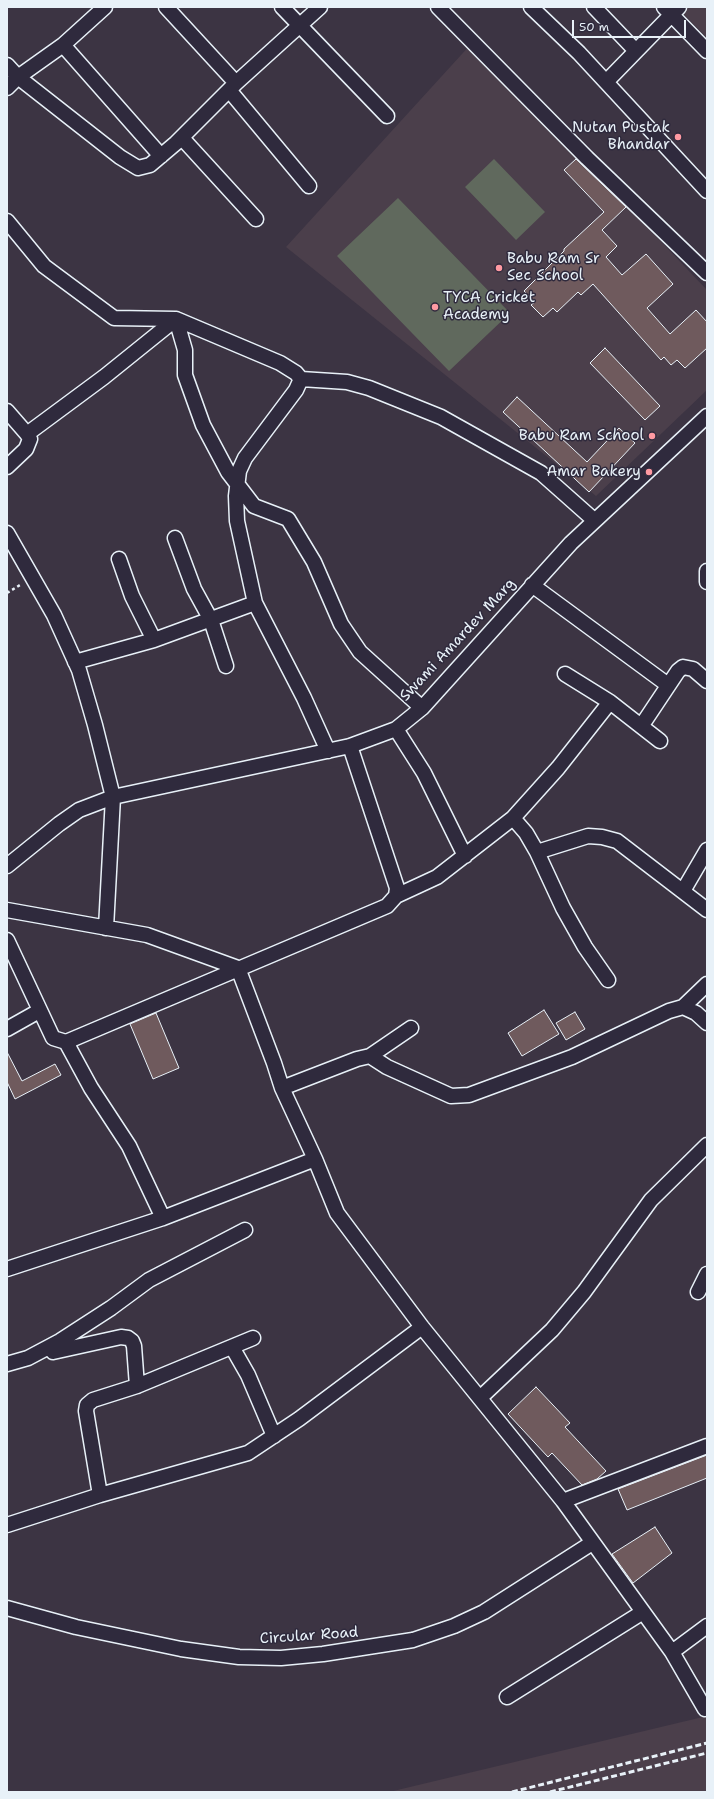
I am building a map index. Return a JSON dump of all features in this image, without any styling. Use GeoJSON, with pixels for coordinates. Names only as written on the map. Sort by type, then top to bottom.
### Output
{"type":"FeatureCollection","features":[{"type":"Feature","properties":{"kind":"street"},"geometry":{"type":"LineString","coordinates":[[166,7],[233,87],[310,186]]}},
{"type":"Feature","properties":{"kind":"street"},"geometry":{"type":"LineString","coordinates":[[282,7],[388,116]]}},
{"type":"Feature","properties":{"kind":"street"},"geometry":{"type":"LineString","coordinates":[[7,65],[18,77],[130,164],[138,168],[150,165],[182,138],[233,87],[320,7]]}},
{"type":"Feature","properties":{"kind":"street"},"geometry":{"type":"LineString","coordinates":[[438,7],[587,158],[707,273]]}},
{"type":"Feature","properties":{"kind":"street"},"geometry":{"type":"LineString","coordinates":[[531,7],[579,53],[707,190]]}},
{"type":"Feature","properties":{"kind":"street"},"geometry":{"type":"LineString","coordinates":[[594,7],[636,50]]}},
{"type":"Feature","properties":{"kind":"street"},"geometry":{"type":"LineString","coordinates":[[606,82],[671,9],[707,51]]}},
{"type":"Feature","properties":{"kind":"street"},"geometry":{"type":"LineString","coordinates":[[7,88],[18,77],[63,45],[96,10]]}},
{"type":"Feature","properties":{"kind":"street"},"geometry":{"type":"LineString","coordinates":[[63,45],[161,156]]}},
{"type":"Feature","properties":{"kind":"street"},"geometry":{"type":"LineString","coordinates":[[182,138],[256,219]]}},
{"type":"Feature","properties":{"kind":"street"},"geometry":{"type":"LineString","coordinates":[[7,221],[44,266],[114,318],[176,319],[280,363],[296,372],[301,379]]}},
{"type":"Feature","properties":{"kind":"street"},"geometry":{"type":"LineString","coordinates":[[27,434],[104,377],[176,319]]}},
{"type":"Feature","properties":{"kind":"street"},"geometry":{"type":"LineString","coordinates":[[176,319],[185,350],[185,375],[203,425],[228,472],[254,506],[288,519],[314,562],[342,624],[360,652],[422,708]]}},
{"type":"Feature","properties":{"kind":"street"},"geometry":{"type":"LineString","coordinates":[[301,379],[296,390],[244,458],[239,471],[237,484],[237,521],[256,603],[304,698],[328,751]]}},
{"type":"Feature","properties":{"kind":"street"},"geometry":{"type":"LineString","coordinates":[[301,379],[347,382],[369,388],[441,417],[540,473],[594,520]]}},
{"type":"Feature","properties":{"kind":"street"},"geometry":{"type":"LineString","coordinates":[[7,411],[30,439],[26,449],[7,467]]}},
{"type":"Feature","properties":{"kind":"street","name":"Swami Amardev Marg"},"geometry":{"type":"LineString","coordinates":[[7,866],[59,824],[74,814],[113,797],[350,746],[396,729],[422,708],[571,543],[707,416]]}},
{"type":"Feature","properties":{"kind":"street"},"geometry":{"type":"LineString","coordinates":[[7,533],[54,615],[76,662],[95,725],[113,797],[106,928]]}},
{"type":"Feature","properties":{"kind":"street"},"geometry":{"type":"LineString","coordinates":[[175,538],[194,589],[211,620],[226,666]]}},
{"type":"Feature","properties":{"kind":"street"},"geometry":{"type":"LineString","coordinates":[[119,559],[132,596],[154,640]]}},
{"type":"Feature","properties":{"kind":"street"},"geometry":{"type":"LineString","coordinates":[[707,571],[707,582]]}},
{"type":"Feature","properties":{"kind":"street"},"geometry":{"type":"LineString","coordinates":[[532,585],[668,686]]}},
{"type":"Feature","properties":{"kind":"street"},"geometry":{"type":"LineString","coordinates":[[76,662],[154,640],[256,603]]}},
{"type":"Feature","properties":{"kind":"street"},"geometry":{"type":"LineString","coordinates":[[642,725],[668,686],[683,667],[693,669],[707,680]]}},
{"type":"Feature","properties":{"kind":"street"},"geometry":{"type":"LineString","coordinates":[[565,674],[610,702],[642,725],[660,741]]}},
{"type":"Feature","properties":{"kind":"street"},"geometry":{"type":"LineString","coordinates":[[7,940],[39,1011],[53,1038],[66,1042],[387,906],[396,896],[437,877],[513,818],[558,768],[610,702]]}},
{"type":"Feature","properties":{"kind":"street"},"geometry":{"type":"LineString","coordinates":[[396,729],[424,773],[465,856]]}},
{"type":"Feature","properties":{"kind":"street"},"geometry":{"type":"LineString","coordinates":[[350,746],[397,888],[396,896]]}},
{"type":"Feature","properties":{"kind":"street"},"geometry":{"type":"LineString","coordinates":[[513,818],[526,833],[537,852],[563,908],[585,947],[608,980]]}},
{"type":"Feature","properties":{"kind":"street"},"geometry":{"type":"LineString","coordinates":[[537,852],[588,836],[602,837],[616,841],[707,910]]}},
{"type":"Feature","properties":{"kind":"street"},"geometry":{"type":"LineString","coordinates":[[683,891],[707,850]]}},
{"type":"Feature","properties":{"kind":"street"},"geometry":{"type":"LineString","coordinates":[[7,910],[147,935],[238,968],[282,1088],[315,1160],[337,1213],[422,1327],[562,1501],[672,1652],[705,1708]]}},
{"type":"Feature","properties":{"kind":"street"},"geometry":{"type":"LineString","coordinates":[[370,1056],[387,1067],[451,1096],[469,1095],[572,1057],[669,1011],[684,1007],[707,984]]}},
{"type":"Feature","properties":{"kind":"street"},"geometry":{"type":"LineString","coordinates":[[684,1007],[696,1013],[707,1023]]}},
{"type":"Feature","properties":{"kind":"street"},"geometry":{"type":"LineString","coordinates":[[7,1029],[39,1011]]}},
{"type":"Feature","properties":{"kind":"street"},"geometry":{"type":"LineString","coordinates":[[282,1088],[357,1059],[370,1056],[411,1028]]}},
{"type":"Feature","properties":{"kind":"street"},"geometry":{"type":"LineString","coordinates":[[66,1042],[91,1088],[129,1146],[163,1218]]}},
{"type":"Feature","properties":{"kind":"street"},"geometry":{"type":"LineString","coordinates":[[480,1398],[552,1330],[584,1292],[651,1200],[684,1166],[705,1151]]}},
{"type":"Feature","properties":{"kind":"street"},"geometry":{"type":"LineString","coordinates":[[7,1269],[163,1218],[315,1160]]}},
{"type":"Feature","properties":{"kind":"street"},"geometry":{"type":"LineString","coordinates":[[7,1364],[28,1358],[60,1341],[111,1308],[148,1280],[245,1230]]}},
{"type":"Feature","properties":{"kind":"street"},"geometry":{"type":"LineString","coordinates":[[698,1292],[707,1274]]}},
{"type":"Feature","properties":{"kind":"street"},"geometry":{"type":"LineString","coordinates":[[7,1525],[100,1495],[248,1453],[299,1419],[422,1327]]}},
{"type":"Feature","properties":{"kind":"street"},"geometry":{"type":"LineString","coordinates":[[53,1352],[121,1337],[128,1338],[132,1341],[134,1346],[137,1386]]}},
{"type":"Feature","properties":{"kind":"street"},"geometry":{"type":"LineString","coordinates":[[100,1495],[86,1411],[88,1405],[93,1400],[137,1386],[253,1338]]}},
{"type":"Feature","properties":{"kind":"street"},"geometry":{"type":"LineString","coordinates":[[232,1347],[248,1375],[274,1436]]}},
{"type":"Feature","properties":{"kind":"street"},"geometry":{"type":"LineString","coordinates":[[562,1501],[707,1446]]}},
{"type":"Feature","properties":{"kind":"street","name":"Circular Road"},"geometry":{"type":"LineString","coordinates":[[7,1608],[76,1627],[181,1649],[239,1657],[281,1658],[323,1654],[413,1640],[454,1626],[484,1612],[592,1543]]}},
{"type":"Feature","properties":{"kind":"street"},"geometry":{"type":"LineString","coordinates":[[507,1697],[643,1612]]}},
{"type":"Feature","properties":{"kind":"street"},"geometry":{"type":"LineString","coordinates":[[672,1652],[707,1626]]}},
{"type":"Feature","properties":{"kind":"shaded area"},"geometry":{"type":"Polygon","coordinates":[[[677,7],[707,7],[707,38],[677,7]]]}},
{"type":"Feature","properties":{"kind":"shaded area","name":"Babu Ram Sr Sec School"},"geometry":{"type":"Polygon","coordinates":[[[472,43],[707,290],[707,390],[596,496],[286,247],[472,43]]]}},
{"type":"Feature","properties":{"kind":"shaded area"},"geometry":{"type":"Polygon","coordinates":[[[707,1716],[707,1792],[389,1792],[707,1716]]]}},
{"type":"Feature","properties":{"kind":"green space"},"geometry":{"type":"Polygon","coordinates":[[[494,159],[545,212],[516,240],[465,187],[494,159]]]}},
{"type":"Feature","properties":{"kind":"green space"},"geometry":{"type":"Polygon","coordinates":[[[398,198],[510,313],[449,371],[337,256],[398,198]]]}},
{"type":"Feature","properties":{"kind":"building"},"geometry":{"type":"Polygon","coordinates":[[[576,159],[626,207],[602,230],[617,246],[606,257],[622,275],[646,254],[673,284],[647,308],[670,334],[696,310],[707,322],[707,348],[685,368],[677,360],[671,365],[664,357],[661,360],[593,284],[581,295],[578,292],[557,312],[553,308],[543,317],[531,305],[535,302],[524,291],[564,251],[564,249],[604,212],[564,170],[576,159]]]}},
{"type":"Feature","properties":{"kind":"building"},"geometry":{"type":"Polygon","coordinates":[[[605,348],[660,406],[645,420],[590,363],[605,348]]]}},
{"type":"Feature","properties":{"kind":"building"},"geometry":{"type":"Polygon","coordinates":[[[517,397],[587,462],[619,428],[635,443],[589,492],[503,412],[517,397]]]}},
{"type":"Feature","properties":{"kind":"building"},"geometry":{"type":"Polygon","coordinates":[[[544,1010],[559,1034],[522,1056],[508,1033],[544,1010]]]}},
{"type":"Feature","properties":{"kind":"building"},"geometry":{"type":"Polygon","coordinates":[[[575,1012],[585,1029],[566,1040],[556,1023],[575,1012]]]}},
{"type":"Feature","properties":{"kind":"building"},"geometry":{"type":"Polygon","coordinates":[[[156,1013],[179,1068],[153,1079],[130,1024],[156,1013]]]}},
{"type":"Feature","properties":{"kind":"building"},"geometry":{"type":"Polygon","coordinates":[[[7,1052],[22,1081],[55,1064],[61,1075],[15,1099],[7,1082],[7,1052]]]}},
{"type":"Feature","properties":{"kind":"building"},"geometry":{"type":"Polygon","coordinates":[[[536,1387],[570,1423],[565,1427],[606,1471],[597,1479],[582,1485],[552,1453],[548,1457],[508,1414],[536,1387]]]}},
{"type":"Feature","properties":{"kind":"building"},"geometry":{"type":"Polygon","coordinates":[[[707,1455],[707,1478],[627,1510],[618,1489],[707,1455]]]}},
{"type":"Feature","properties":{"kind":"building"},"geometry":{"type":"Polygon","coordinates":[[[655,1527],[672,1553],[633,1583],[612,1554],[655,1527]]]}},
{"type":"Feature","properties":{"kind":"railway"},"geometry":{"type":"LineString","coordinates":[[512,1792],[707,1743]]}},
{"type":"Feature","properties":{"kind":"railway"},"geometry":{"type":"LineString","coordinates":[[550,1792],[707,1753]]}},
{"type":"Feature","properties":{"kind":"place","name":"Nutan Pustak Bhandar"},"geometry":{"type":"Point","coordinates":[678,137]}},
{"type":"Feature","properties":{"kind":"place","name":"Babu Ram Sr Sec School"},"geometry":{"type":"Point","coordinates":[499,268]}},
{"type":"Feature","properties":{"kind":"place","name":"TYCA Cricket Academy"},"geometry":{"type":"Point","coordinates":[435,307]}},
{"type":"Feature","properties":{"kind":"place","name":"Babu Ram School"},"geometry":{"type":"Point","coordinates":[652,436]}},
{"type":"Feature","properties":{"kind":"place","name":"Amar Bakery"},"geometry":{"type":"Point","coordinates":[649,472]}}]}
